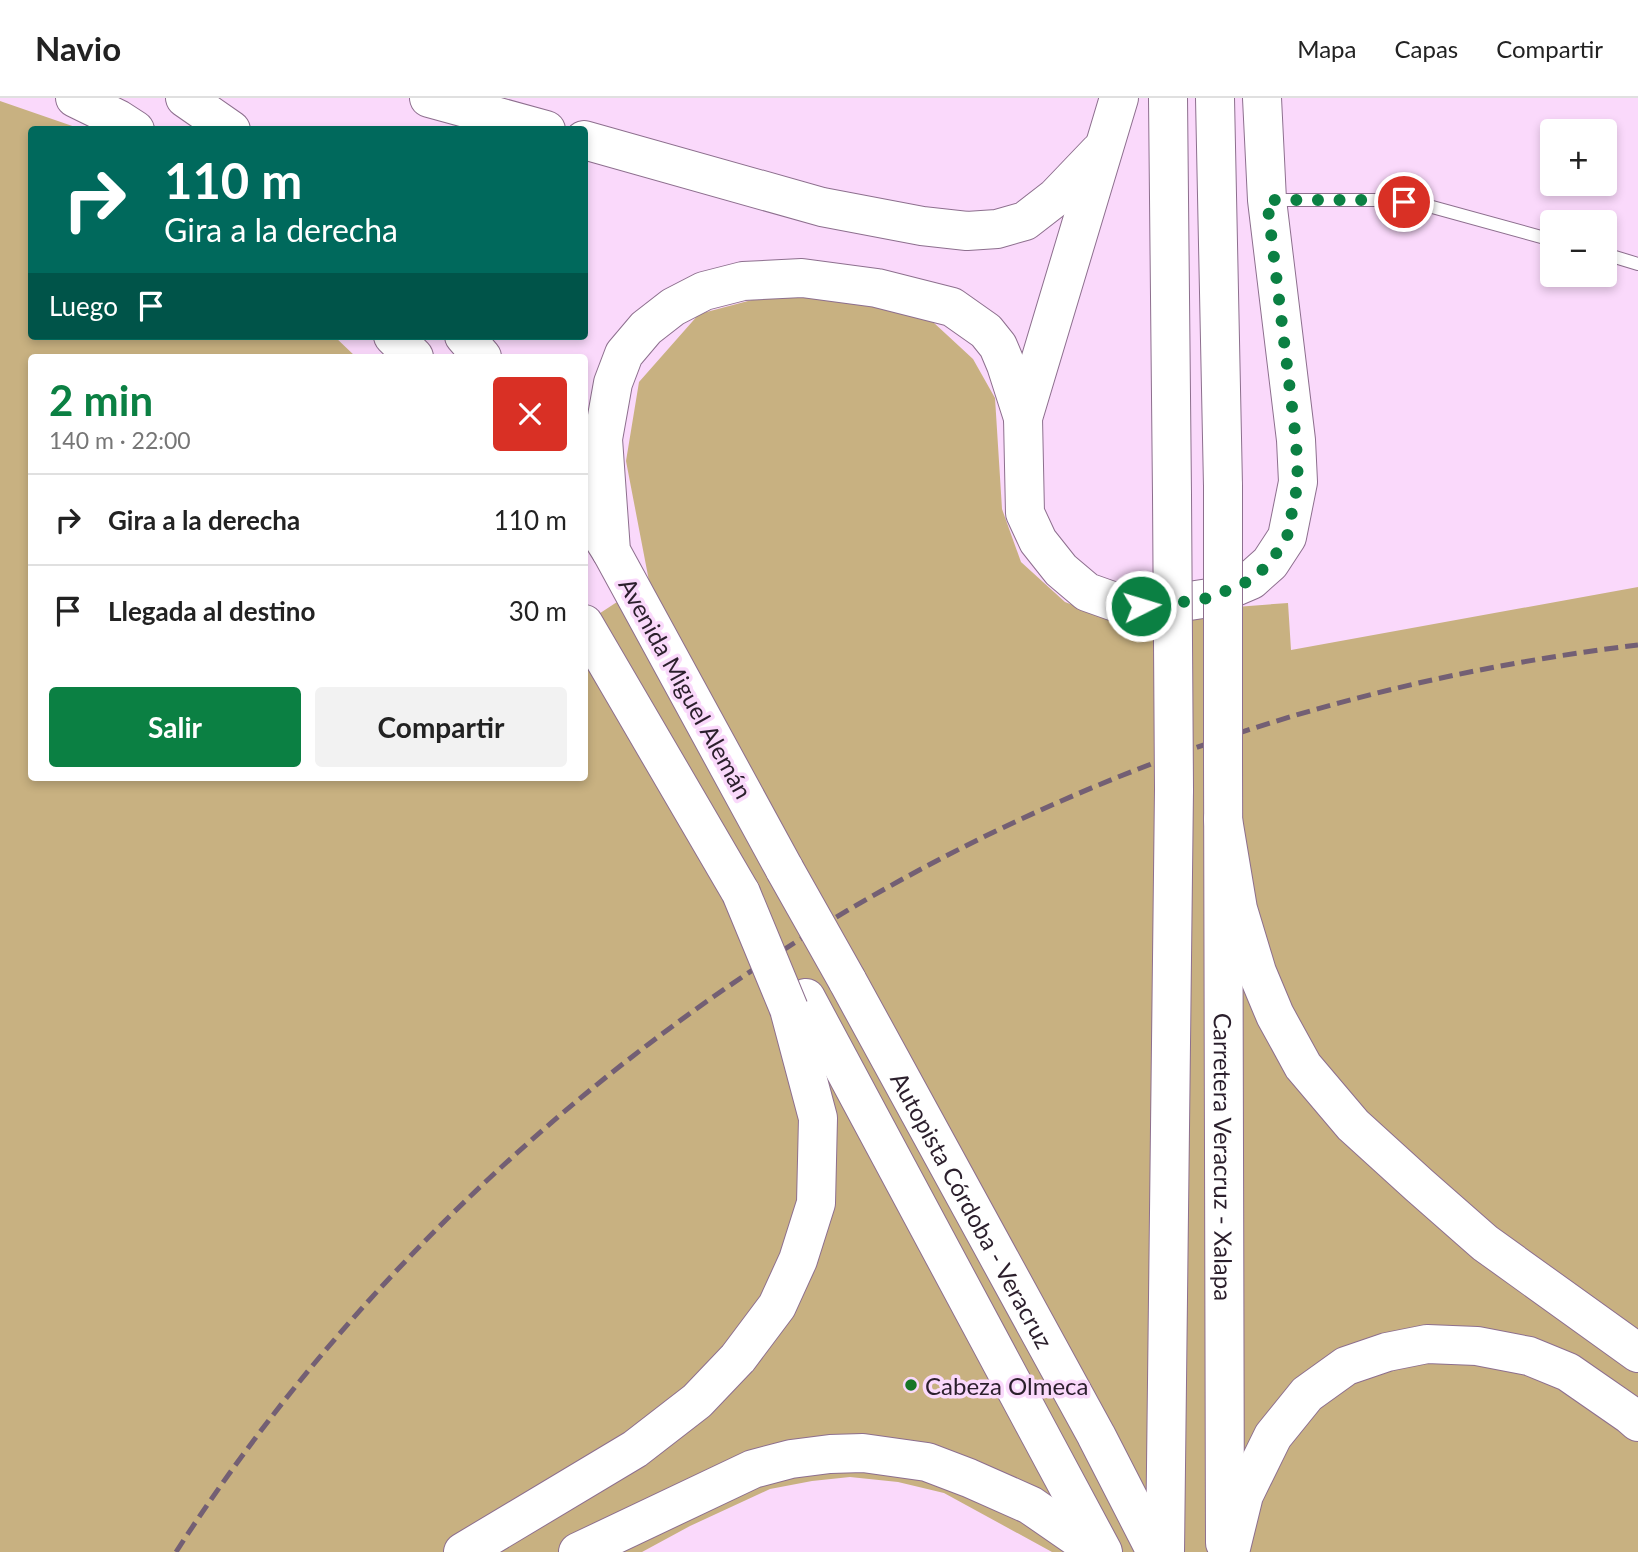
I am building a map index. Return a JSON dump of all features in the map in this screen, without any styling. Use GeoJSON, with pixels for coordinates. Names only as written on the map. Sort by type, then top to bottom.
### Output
{"type":"FeatureCollection","features":[{"type":"Feature","properties":{"kind":"main road"},"geometry":{"type":"LineString","coordinates":[[75,98],[129,126]]}},
{"type":"Feature","properties":{"kind":"main road"},"geometry":{"type":"LineString","coordinates":[[185,98],[225,126]]}},
{"type":"Feature","properties":{"kind":"main road"},"geometry":{"type":"LineString","coordinates":[[429,98],[531,126]]}},
{"type":"Feature","properties":{"kind":"main road"},"geometry":{"type":"LineString","coordinates":[[1023,418],[1119,98]]}},
{"type":"Feature","properties":{"kind":"main road"},"geometry":{"type":"LineString","coordinates":[[1165,1552],[1174,789],[1168,98]]}},
{"type":"Feature","properties":{"kind":"main road","name":"Carretera Veracruz - Xalapa"},"geometry":{"type":"LineString","coordinates":[[1215,98],[1223,486],[1225,1552]]}},
{"type":"Feature","properties":{"kind":"main road"},"geometry":{"type":"LineString","coordinates":[[611,551],[603,439],[613,383],[624,354],[646,328],[673,307],[704,292],[743,281],[802,278],[877,288],[952,307],[986,331],[998,346],[1023,418],[1025,513],[1038,541],[1061,570],[1087,592],[1118,603],[1141,606],[1209,598],[1251,580],[1270,563],[1287,537],[1298,482],[1296,440],[1267,200],[1262,98]]}},
{"type":"Feature","properties":{"kind":"main road"},"geometry":{"type":"LineString","coordinates":[[588,141],[822,206],[922,226],[967,230],[997,229],[1025,221],[1056,197],[1103,148]]}},
{"type":"Feature","properties":{"kind":"main road"},"geometry":{"type":"LineString","coordinates":[[397,340],[411,354]]}},
{"type":"Feature","properties":{"kind":"main road"},"geometry":{"type":"LineString","coordinates":[[467,340],[479,354]]}},
{"type":"Feature","properties":{"kind":"main road","name":"Avenida Miguel Alemán"},"geometry":{"type":"LineString","coordinates":[[588,514],[611,551],[785,870]]}},
{"type":"Feature","properties":{"kind":"main road","name":"Autopista Córdoba - Veracruz"},"geometry":{"type":"LineString","coordinates":[[588,631],[741,893],[797,1004],[1101,1552]]}},
{"type":"Feature","properties":{"kind":"main road"},"geometry":{"type":"LineString","coordinates":[[1223,819],[1238,909],[1257,972],[1275,1015],[1303,1066],[1353,1125],[1476,1235],[1638,1353]]}},
{"type":"Feature","properties":{"kind":"main road","name":"Autopista Córdoba - Veracruz"},"geometry":{"type":"LineString","coordinates":[[785,870],[1096,1435],[1156,1552]]}},
{"type":"Feature","properties":{"kind":"main road"},"geometry":{"type":"LineString","coordinates":[[463,1552],[635,1449],[697,1401],[738,1358],[777,1306],[798,1260],[816,1203],[818,1118],[797,1004]]}},
{"type":"Feature","properties":{"kind":"main road"},"geometry":{"type":"LineString","coordinates":[[1230,1552],[1244,1495],[1273,1437],[1307,1394],[1346,1366],[1387,1352],[1427,1344],[1476,1346],[1529,1356],[1568,1373],[1638,1422]]}},
{"type":"Feature","properties":{"kind":"main road"},"geometry":{"type":"LineString","coordinates":[[578,1552],[753,1469],[791,1459],[863,1453],[927,1462],[969,1478],[1030,1505],[1101,1552]]}},
{"type":"Feature","properties":{"kind":"lane"},"geometry":{"type":"LineString","coordinates":[[1267,200],[1383,200],[1425,205],[1540,237]]}},
{"type":"Feature","properties":{"kind":"lane"},"geometry":{"type":"LineString","coordinates":[[1617,258],[1638,264]]}},
{"type":"Feature","properties":{"kind":"shaded area"},"geometry":{"type":"Polygon","coordinates":[[[0,101],[72,126],[28,126],[28,340],[338,340],[353,354],[28,354],[28,781],[588,781],[588,621],[649,581],[626,461],[639,382],[699,314],[774,294],[863,304],[933,322],[973,359],[995,398],[1002,509],[1021,562],[1065,602],[1104,617],[1288,603],[1291,650],[1638,587],[1638,1552],[1052,1552],[944,1493],[898,1482],[850,1477],[770,1489],[690,1526],[642,1552],[0,1552],[0,101]]]}},
{"type":"Feature","properties":{"kind":"railway"},"geometry":{"type":"LineString","coordinates":[[176,1552],[273,1415],[382,1286],[501,1167],[630,1058],[768,960],[913,873],[1064,800],[1221,739],[1323,707],[1427,681],[1532,660],[1638,645]]}},
{"type":"Feature","properties":{"kind":"place","name":"Cabeza Olmeca"},"geometry":{"type":"Point","coordinates":[911,1385]}},
{"type":"Feature","properties":{"kind":"route"},"geometry":{"type":"LineString","coordinates":[[1141,606],[1209,598],[1251,580],[1270,563],[1287,537],[1298,482],[1296,440],[1267,200],[1404,202]]}}]}
